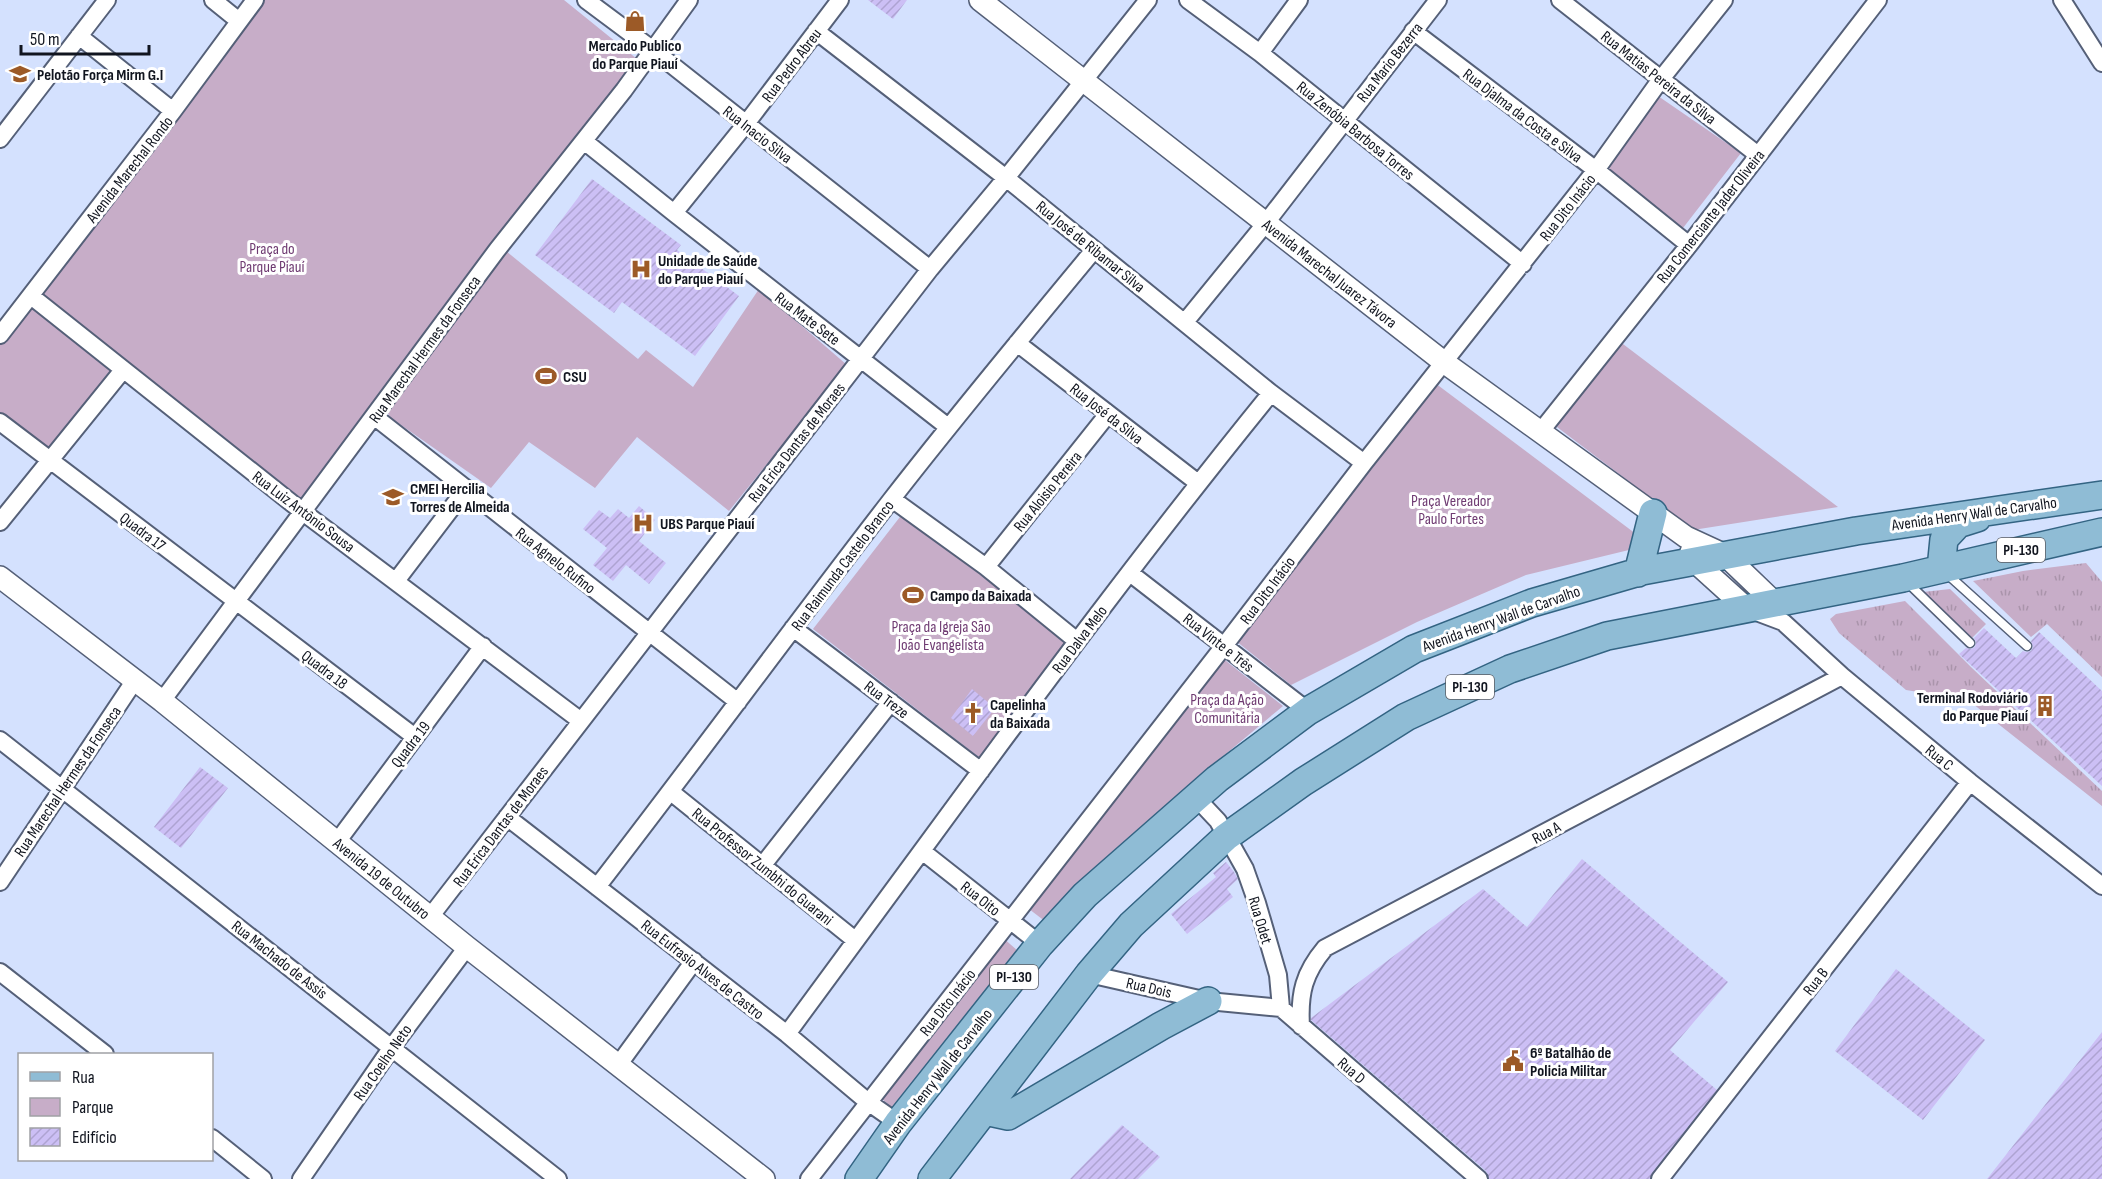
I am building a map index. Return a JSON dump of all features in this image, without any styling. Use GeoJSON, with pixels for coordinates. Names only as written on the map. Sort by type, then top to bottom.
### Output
{"type":"FeatureCollection","features":[{"type":"Feature","properties":{"kind":"main road","name":"Avenida Henry Wall de Carvalho"},"geometry":{"type":"LineString","coordinates":[[858,1179],[898,1123],[1040,944],[1086,895],[1217,779],[1308,711],[1414,649],[1532,603],[1638,573],[1690,549],[1725,555],[1856,531],[2102,495]]}},
{"type":"Feature","properties":{"kind":"main road"},"geometry":{"type":"LineString","coordinates":[[1941,569],[1944,539],[1949,531],[1958,524],[2012,507]]}},
{"type":"Feature","properties":{"kind":"main road"},"geometry":{"type":"LineString","coordinates":[[1638,573],[1653,513]]}},
{"type":"Feature","properties":{"kind":"main road","name":"PI-130"},"geometry":{"type":"LineString","coordinates":[[932,1179],[1089,974],[1131,925],[1226,837],[1303,782],[1406,717],[1510,669],[1607,636],[1746,608],[1779,612],[1903,578],[2102,532]]}},
{"type":"Feature","properties":{"kind":"main road"},"geometry":{"type":"LineString","coordinates":[[985,1111],[1008,1116],[1208,1001]]}},
{"type":"Feature","properties":{"kind":"street"},"geometry":{"type":"LineString","coordinates":[[2,134],[107,0]]}},
{"type":"Feature","properties":{"kind":"street"},"geometry":{"type":"LineString","coordinates":[[213,0],[239,21]]}},
{"type":"Feature","properties":{"kind":"street","name":"Avenida Marechal Rondo"},"geometry":{"type":"LineString","coordinates":[[0,334],[173,111],[255,0]]}},
{"type":"Feature","properties":{"kind":"street","name":"Rua Inacio Silva"},"geometry":{"type":"LineString","coordinates":[[586,0],[653,50],[930,269]]}},
{"type":"Feature","properties":{"kind":"street","name":"Rua Marechal Hermes da Fonseca"},"geometry":{"type":"LineString","coordinates":[[162,701],[375,417],[501,244],[584,141],[689,0]]}},
{"type":"Feature","properties":{"kind":"street","name":"Rua Pedro Abreu"},"geometry":{"type":"LineString","coordinates":[[674,213],[746,125],[840,0]]}},
{"type":"Feature","properties":{"kind":"street","name":"Avenida Marechal Juarez Távora"},"geometry":{"type":"LineString","coordinates":[[980,0],[1445,363],[1653,513],[1746,608]]}},
{"type":"Feature","properties":{"kind":"street","name":"Rua Erica Dantas de Moraes"},"geometry":{"type":"LineString","coordinates":[[430,917],[930,269],[1148,0]]}},
{"type":"Feature","properties":{"kind":"street","name":"Rua Zenóbia Barbosa Torres"},"geometry":{"type":"LineString","coordinates":[[1188,0],[1260,53],[1523,264]]}},
{"type":"Feature","properties":{"kind":"street"},"geometry":{"type":"LineString","coordinates":[[1260,53],[1299,0]]}},
{"type":"Feature","properties":{"kind":"street","name":"Rua Mario Bezerra"},"geometry":{"type":"LineString","coordinates":[[1185,322],[1265,224],[1438,0]]}},
{"type":"Feature","properties":{"kind":"street","name":"Rua Dito Inácio"},"geometry":{"type":"LineString","coordinates":[[809,1179],[1364,463],[1596,170],[1661,79],[1724,0]]}},
{"type":"Feature","properties":{"kind":"street","name":"Rua Comerciante Jader Oliveira"},"geometry":{"type":"LineString","coordinates":[[1541,431],[1689,245],[1878,0]]}},
{"type":"Feature","properties":{"kind":"street"},"geometry":{"type":"LineString","coordinates":[[2062,0],[2100,58]]}},
{"type":"Feature","properties":{"kind":"street","name":"Rua Matias Pereira da Silva"},"geometry":{"type":"LineString","coordinates":[[1570,3],[1661,79],[1758,155]]}},
{"type":"Feature","properties":{"kind":"street","name":"Rua José de Ribamar Silva"},"geometry":{"type":"LineString","coordinates":[[816,31],[1006,178],[1271,393],[1364,463]]}},
{"type":"Feature","properties":{"kind":"street","name":"Rua Djalma da Costa e Silva"},"geometry":{"type":"LineString","coordinates":[[1413,31],[1596,170],[1689,245]]}},
{"type":"Feature","properties":{"kind":"street"},"geometry":{"type":"LineString","coordinates":[[79,36],[173,111]]}},
{"type":"Feature","properties":{"kind":"street","name":"Rua Mate Sete"},"geometry":{"type":"LineString","coordinates":[[584,141],[948,427]]}},
{"type":"Feature","properties":{"kind":"street","name":"Rua Raimunda Castelo Branco"},"geometry":{"type":"LineString","coordinates":[[597,886],[948,427],[1094,250]]}},
{"type":"Feature","properties":{"kind":"street","name":"Rua Luiz Antônio Sousa"},"geometry":{"type":"LineString","coordinates":[[31,296],[303,512],[581,721]]}},
{"type":"Feature","properties":{"kind":"street","name":"Rua José da Silva"},"geometry":{"type":"LineString","coordinates":[[1017,342],[1198,483]]}},
{"type":"Feature","properties":{"kind":"street"},"geometry":{"type":"LineString","coordinates":[[0,522],[123,370]]}},
{"type":"Feature","properties":{"kind":"street","name":"Rua Dalva Melo"},"geometry":{"type":"LineString","coordinates":[[787,1034],[1077,641],[1198,483],[1271,393]]}},
{"type":"Feature","properties":{"kind":"street","name":"Rua Aloisio Pereira"},"geometry":{"type":"LineString","coordinates":[[986,567],[1108,414]]}},
{"type":"Feature","properties":{"kind":"street","name":"Rua Agnelo Rufino"},"geometry":{"type":"LineString","coordinates":[[375,417],[738,702]]}},
{"type":"Feature","properties":{"kind":"street","name":"Quadra 17"},"geometry":{"type":"LineString","coordinates":[[0,422],[235,601]]}},
{"type":"Feature","properties":{"kind":"street"},"geometry":{"type":"LineString","coordinates":[[396,580],[466,489]]}},
{"type":"Feature","properties":{"kind":"street"},"geometry":{"type":"LineString","coordinates":[[892,499],[986,567],[1077,641]]}},
{"type":"Feature","properties":{"kind":"street"},"geometry":{"type":"LineString","coordinates":[[1725,555],[1779,612]]}},
{"type":"Feature","properties":{"kind":"street","name":"Rua Vinte e Três"},"geometry":{"type":"LineString","coordinates":[[1130,573],[1308,711]]}},
{"type":"Feature","properties":{"kind":"street","name":"Avenida 19 de Outubro"},"geometry":{"type":"LineString","coordinates":[[0,577],[162,701],[467,947],[764,1179]]}},
{"type":"Feature","properties":{"kind":"street","name":"Quadra 18"},"geometry":{"type":"LineString","coordinates":[[235,601],[415,738]]}},
{"type":"Feature","properties":{"kind":"street","name":"Rua C"},"geometry":{"type":"LineString","coordinates":[[1779,612],[1842,676],[1970,782],[2102,886]]}},
{"type":"Feature","properties":{"kind":"street","name":"Rua Treze"},"geometry":{"type":"LineString","coordinates":[[793,628],[981,771]]}},
{"type":"Feature","properties":{"kind":"street","name":"Quadra 19"},"geometry":{"type":"LineString","coordinates":[[337,842],[483,646]]}},
{"type":"Feature","properties":{"kind":"street","name":"Rua A"},"geometry":{"type":"LineString","coordinates":[[1301,1026],[1300,1008],[1310,966],[1325,948],[1842,676]]}},
{"type":"Feature","properties":{"kind":"street","name":"Rua Marechal Hermes da Fonseca"},"geometry":{"type":"LineString","coordinates":[[0,882],[135,680]]}},
{"type":"Feature","properties":{"kind":"street"},"geometry":{"type":"LineString","coordinates":[[762,866],[891,702]]}},
{"type":"Feature","properties":{"kind":"street","name":"Rua Machado de Assis"},"geometry":{"type":"LineString","coordinates":[[0,740],[558,1179]]}},
{"type":"Feature","properties":{"kind":"street","name":"Rua B"},"geometry":{"type":"LineString","coordinates":[[1660,1179],[1970,782]]}},
{"type":"Feature","properties":{"kind":"street","name":"Rua Professor Zumbhi do Guarani"},"geometry":{"type":"LineString","coordinates":[[671,792],[855,940]]}},
{"type":"Feature","properties":{"kind":"street","name":"Rua Odet"},"geometry":{"type":"LineString","coordinates":[[1195,799],[1218,821],[1245,869],[1278,975],[1281,1008]]}},
{"type":"Feature","properties":{"kind":"street","name":"Rua Eufrasio Alves de Castro"},"geometry":{"type":"LineString","coordinates":[[507,817],[787,1034],[868,1102],[898,1123]]}},
{"type":"Feature","properties":{"kind":"street","name":"Rua Oito"},"geometry":{"type":"LineString","coordinates":[[922,851],[1040,944]]}},
{"type":"Feature","properties":{"kind":"street","name":"Rua Coelho Neto"},"geometry":{"type":"LineString","coordinates":[[301,1179],[392,1047],[467,947]]}},
{"type":"Feature","properties":{"kind":"street"},"geometry":{"type":"LineString","coordinates":[[619,1064],[694,961]]}},
{"type":"Feature","properties":{"kind":"street"},"geometry":{"type":"LineString","coordinates":[[0,972],[104,1053]]}},
{"type":"Feature","properties":{"kind":"street","name":"Rua Dois"},"geometry":{"type":"LineString","coordinates":[[1089,974],[1208,1001]]}},
{"type":"Feature","properties":{"kind":"street"},"geometry":{"type":"LineString","coordinates":[[1208,1001],[1281,1008]]}},
{"type":"Feature","properties":{"kind":"street","name":"Rua D"},"geometry":{"type":"LineString","coordinates":[[1281,1008],[1479,1179]]}},
{"type":"Feature","properties":{"kind":"street"},"geometry":{"type":"LineString","coordinates":[[213,1139],[263,1179]]}},
{"type":"Feature","properties":{"kind":"lane"},"geometry":{"type":"LineString","coordinates":[[1941,569],[2027,646]]}},
{"type":"Feature","properties":{"kind":"lane"},"geometry":{"type":"LineString","coordinates":[[1903,578],[1970,643]]}},
{"type":"Feature","properties":{"kind":"green space","name":"Praça do Parque Piauí"},"geometry":{"type":"Polygon","coordinates":[[[255,0],[564,0],[637,59],[297,507],[116,364],[45,456],[0,420],[0,333],[255,0]]]}},
{"type":"Feature","properties":{"kind":"green space"},"geometry":{"type":"Polygon","coordinates":[[[1658,96],[1741,153],[1683,228],[1606,168],[1658,96]]]}},
{"type":"Feature","properties":{"kind":"green space","name":"CSU"},"geometry":{"type":"Polygon","coordinates":[[[506,251],[638,359],[646,350],[693,387],[759,289],[847,365],[729,511],[637,437],[595,488],[529,442],[491,488],[391,418],[386,411],[506,251]]]}},
{"type":"Feature","properties":{"kind":"green space"},"geometry":{"type":"Polygon","coordinates":[[[1619,341],[1838,507],[1693,530],[1553,424],[1619,341]]]}},
{"type":"Feature","properties":{"kind":"green space","name":"Praça Vereador Paulo Fortes"},"geometry":{"type":"Polygon","coordinates":[[[1435,383],[1636,534],[1633,549],[1526,575],[1417,622],[1291,685],[1236,641],[1435,383]]]}},
{"type":"Feature","properties":{"kind":"green space","name":"Praça da Igreja São João Evangelista"},"geometry":{"type":"Polygon","coordinates":[[[903,513],[1069,641],[980,758],[813,629],[903,513]]]}},
{"type":"Feature","properties":{"kind":"green space"},"geometry":{"type":"Polygon","coordinates":[[[2086,563],[2102,582],[2102,677],[2047,624],[2031,637],[1973,581],[2023,571],[2086,563]]]}},
{"type":"Feature","properties":{"kind":"green space"},"geometry":{"type":"Polygon","coordinates":[[[1950,589],[1986,624],[1972,638],[1923,592],[1950,589]]]}},
{"type":"Feature","properties":{"kind":"green space"},"geometry":{"type":"Polygon","coordinates":[[[1905,601],[2102,791],[2102,806],[1968,700],[1906,690],[1839,633],[1830,619],[1836,614],[1905,601]]]}},
{"type":"Feature","properties":{"kind":"green space","name":"Praça da Ação Comunitária"},"geometry":{"type":"Polygon","coordinates":[[[1221,657],[1283,706],[1131,837],[1046,922],[1029,909],[1221,657]]]}},
{"type":"Feature","properties":{"kind":"green space"},"geometry":{"type":"Polygon","coordinates":[[[1002,937],[1019,952],[897,1111],[878,1096],[1002,937]]]}},
{"type":"Feature","properties":{"kind":"building"},"geometry":{"type":"Polygon","coordinates":[[[868,0],[907,0],[893,19],[868,0]]]}},
{"type":"Feature","properties":{"kind":"building","name":"Unidade de Saúde do Parque Piauí"},"geometry":{"type":"Polygon","coordinates":[[[592,179],[681,245],[677,250],[739,296],[695,356],[622,302],[614,313],[535,255],[592,179]]]}},
{"type":"Feature","properties":{"kind":"building"},"geometry":{"type":"Polygon","coordinates":[[[639,506],[655,520],[639,541],[666,563],[649,584],[626,565],[613,581],[593,565],[607,548],[583,529],[599,510],[610,518],[618,509],[629,518],[639,506]]]}},
{"type":"Feature","properties":{"kind":"building","name":"Terminal Rodoviário do Parque Piauí"},"geometry":{"type":"Polygon","coordinates":[[[1984,628],[2016,658],[2023,651],[2031,651],[2033,647],[2031,641],[2039,632],[2102,691],[2102,786],[1959,654],[1966,648],[1975,647],[1974,638],[1984,628]]]}},
{"type":"Feature","properties":{"kind":"building","name":"Capelinha da Baixada"},"geometry":{"type":"Polygon","coordinates":[[[972,689],[995,708],[973,736],[951,718],[972,689]]]}},
{"type":"Feature","properties":{"kind":"building"},"geometry":{"type":"Polygon","coordinates":[[[200,767],[228,788],[181,848],[154,827],[200,767]]]}},
{"type":"Feature","properties":{"kind":"building","name":"6º Batalhão de Policia Militar"},"geometry":{"type":"Polygon","coordinates":[[[1582,859],[1728,982],[1670,1050],[1717,1090],[1652,1173],[1650,1179],[1489,1179],[1486,1171],[1311,1018],[1483,889],[1527,927],[1582,859]]]}},
{"type":"Feature","properties":{"kind":"building"},"geometry":{"type":"Polygon","coordinates":[[[1226,862],[1238,879],[1227,889],[1233,897],[1187,934],[1171,914],[1216,877],[1213,873],[1226,862]]]}},
{"type":"Feature","properties":{"kind":"building"},"geometry":{"type":"Polygon","coordinates":[[[1896,969],[1985,1040],[1923,1120],[1835,1051],[1896,969]]]}},
{"type":"Feature","properties":{"kind":"building"},"geometry":{"type":"Polygon","coordinates":[[[2102,1032],[2102,1179],[1987,1179],[2102,1032]]]}},
{"type":"Feature","properties":{"kind":"building"},"geometry":{"type":"Polygon","coordinates":[[[1122,1125],[1160,1157],[1138,1179],[1070,1179],[1122,1125]]]}},
{"type":"Feature","properties":{"kind":"place","name":"Mercado Publico do Parque Piauí"},"geometry":{"type":"Point","coordinates":[635,21]}},
{"type":"Feature","properties":{"kind":"place","name":"Pelotão Força Mirm G.I"},"geometry":{"type":"Point","coordinates":[20,74]}},
{"type":"Feature","properties":{"kind":"place","name":"Unidade de Saúde do Parque Piauí"},"geometry":{"type":"Point","coordinates":[641,269]}},
{"type":"Feature","properties":{"kind":"place","name":"CSU"},"geometry":{"type":"Point","coordinates":[546,376]}},
{"type":"Feature","properties":{"kind":"place","name":"CMEI Hercilia Torres de Almeida"},"geometry":{"type":"Point","coordinates":[393,497]}},
{"type":"Feature","properties":{"kind":"place","name":"UBS Parque Piauí"},"geometry":{"type":"Point","coordinates":[643,523]}},
{"type":"Feature","properties":{"kind":"place","name":"Campo da Baixada"},"geometry":{"type":"Point","coordinates":[913,595]}},
{"type":"Feature","properties":{"kind":"place","name":"Terminal Rodoviário do Parque Piauí"},"geometry":{"type":"Point","coordinates":[2045,706]}},
{"type":"Feature","properties":{"kind":"place","name":"Capelinha da Baixada"},"geometry":{"type":"Point","coordinates":[973,713]}},
{"type":"Feature","properties":{"kind":"place","name":"6º Batalhão de Policia Militar"},"geometry":{"type":"Point","coordinates":[1513,1061]}}]}
